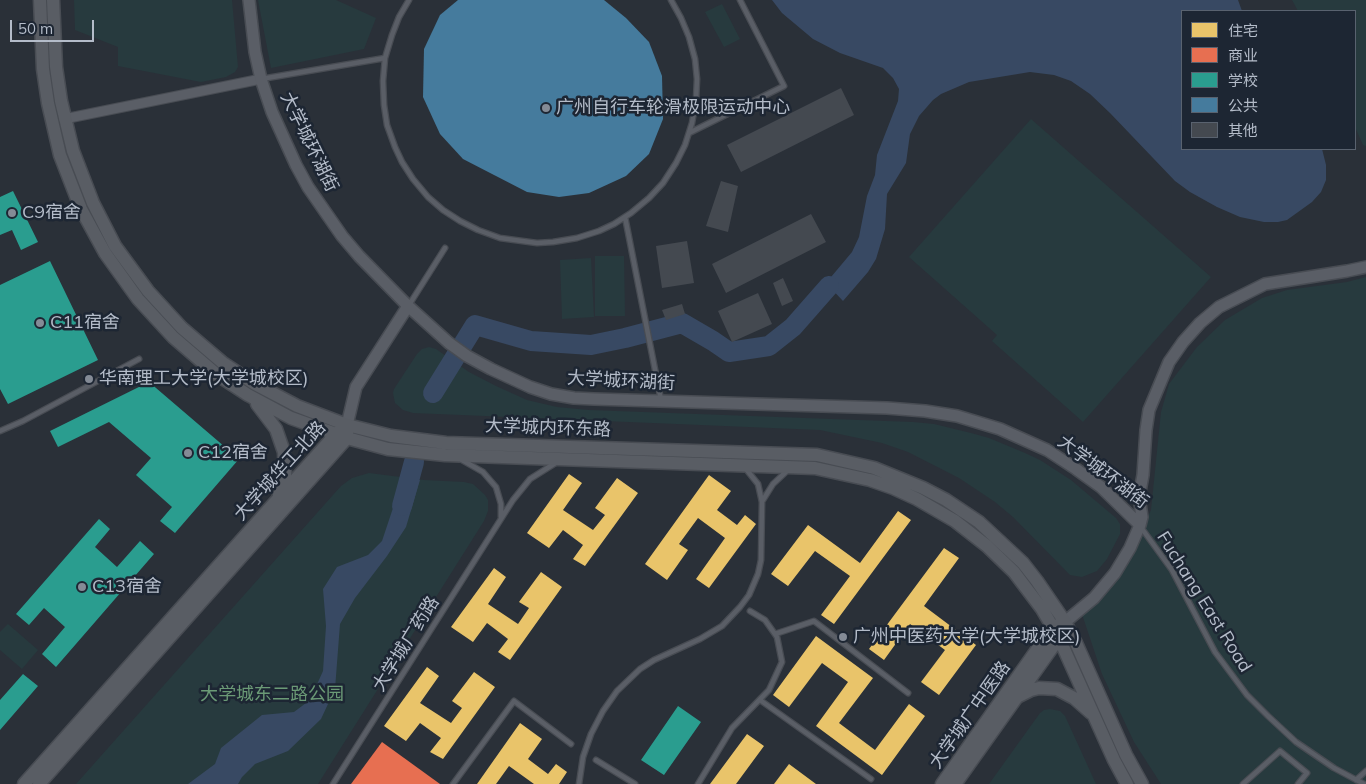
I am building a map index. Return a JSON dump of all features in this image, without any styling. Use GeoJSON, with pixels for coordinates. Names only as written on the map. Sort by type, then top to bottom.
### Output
{"type":"FeatureCollection","features":[{"type":"Feature","properties":{"kind":"main road","name":"大学城内环东路"},"geometry":{"type":"LineString","coordinates":[[40,0],[43,69],[52,122],[67,174],[94,234],[128,287],[161,325],[198,360],[248,395],[292,418],[388,448],[451,455],[795,466],[822,469],[870,480],[917,499],[972,533],[1014,572],[1059,629],[1076,643],[1126,755],[1142,784]]}},
{"type":"Feature","properties":{"kind":"main road","name":"大学城内环东路"},"geometry":{"type":"LineString","coordinates":[[53,0],[56,68],[64,119],[79,169],[105,228],[127,263],[159,305],[223,364],[343,433],[391,436],[446,443],[817,455],[874,468],[923,488],[946,500],[979,522],[1023,563],[1052,602],[1059,629],[1096,720],[1127,784]]}},
{"type":"Feature","properties":{"kind":"main road"},"geometry":{"type":"LineString","coordinates":[[248,395],[268,417],[281,440],[286,464],[285,476],[277,499]]}},
{"type":"Feature","properties":{"kind":"main road","name":"大学城华工北路"},"geometry":{"type":"LineString","coordinates":[[24,784],[277,499],[343,433]]}},
{"type":"Feature","properties":{"kind":"main road","name":"大学城华工北路"},"geometry":{"type":"LineString","coordinates":[[39,784],[343,433]]}},
{"type":"Feature","properties":{"kind":"main road","name":"大学城广中医路"},"geometry":{"type":"LineString","coordinates":[[955,784],[1017,697],[1059,629]]}},
{"type":"Feature","properties":{"kind":"main road","name":"大学城广中医路"},"geometry":{"type":"LineString","coordinates":[[942,784],[1059,629]]}},
{"type":"Feature","properties":{"kind":"main road"},"geometry":{"type":"LineString","coordinates":[[1017,697],[1024,692],[1039,688],[1057,689],[1065,692],[1082,704],[1096,720]]}},
{"type":"Feature","properties":{"kind":"street","name":"大学城环湖街"},"geometry":{"type":"LineString","coordinates":[[249,0],[251,30],[261,79],[272,112],[296,165],[324,212],[359,256],[408,306],[449,343],[468,356],[512,379],[551,394],[574,398],[926,410],[971,420],[1019,436],[1058,457],[1101,487],[1141,521]]}},
{"type":"Feature","properties":{"kind":"street"},"geometry":{"type":"LineString","coordinates":[[64,119],[261,79]]}},
{"type":"Feature","properties":{"kind":"street"},"geometry":{"type":"LineString","coordinates":[[1141,521],[1139,497],[1150,410],[1159,383],[1169,362],[1183,342],[1200,323],[1219,307],[1265,284],[1347,271],[1366,266]]}},
{"type":"Feature","properties":{"kind":"street"},"geometry":{"type":"LineString","coordinates":[[343,433],[356,387],[408,306]]}},
{"type":"Feature","properties":{"kind":"street","name":"大学城广中医路"},"geometry":{"type":"LineString","coordinates":[[1059,629],[1094,598],[1115,574],[1130,548],[1141,521]]}},
{"type":"Feature","properties":{"kind":"lane"},"geometry":{"type":"LineString","coordinates":[[409,0],[394,29],[385,58],[383,81],[384,105],[388,128],[405,168],[430,199],[451,216],[472,228],[493,236],[537,243],[563,241],[586,236],[625,217],[645,202],[663,183],[681,154],[689,133],[696,100],[696,66],[686,27],[671,0]]}},
{"type":"Feature","properties":{"kind":"lane"},"geometry":{"type":"LineString","coordinates":[[689,133],[784,86],[740,0]]}},
{"type":"Feature","properties":{"kind":"lane"},"geometry":{"type":"LineString","coordinates":[[261,79],[385,58]]}},
{"type":"Feature","properties":{"kind":"lane"},"geometry":{"type":"LineString","coordinates":[[625,217],[661,401]]}},
{"type":"Feature","properties":{"kind":"lane"},"geometry":{"type":"LineString","coordinates":[[408,306],[445,248]]}},
{"type":"Feature","properties":{"kind":"lane"},"geometry":{"type":"LineString","coordinates":[[0,431],[23,421],[139,359]]}},
{"type":"Feature","properties":{"kind":"lane"},"geometry":{"type":"LineString","coordinates":[[451,455],[476,467],[490,479],[500,496],[501,518]]}},
{"type":"Feature","properties":{"kind":"lane","name":"大学城广药路"},"geometry":{"type":"LineString","coordinates":[[333,784],[518,492],[530,479],[551,465],[567,459]]}},
{"type":"Feature","properties":{"kind":"lane"},"geometry":{"type":"LineString","coordinates":[[579,784],[583,757],[591,734],[603,710],[617,691],[640,669],[654,660],[700,639],[722,626],[740,607],[748,595],[758,574],[761,560],[762,502],[756,479],[740,464]]}},
{"type":"Feature","properties":{"kind":"lane"},"geometry":{"type":"LineString","coordinates":[[762,502],[780,477],[795,466]]}},
{"type":"Feature","properties":{"kind":"lane","name":"Fuchang East Road"},"geometry":{"type":"LineString","coordinates":[[1141,521],[1172,570],[1216,652],[1247,695],[1296,742],[1334,768],[1364,784]]}},
{"type":"Feature","properties":{"kind":"lane"},"geometry":{"type":"LineString","coordinates":[[698,784],[732,728],[769,690],[782,662],[777,637],[765,620],[750,611]]}},
{"type":"Feature","properties":{"kind":"lane"},"geometry":{"type":"LineString","coordinates":[[775,634],[814,621],[908,693]]}},
{"type":"Feature","properties":{"kind":"lane"},"geometry":{"type":"LineString","coordinates":[[760,700],[871,779]]}},
{"type":"Feature","properties":{"kind":"lane"},"geometry":{"type":"LineString","coordinates":[[453,784],[514,701],[571,744]]}},
{"type":"Feature","properties":{"kind":"lane"},"geometry":{"type":"LineString","coordinates":[[1243,784],[1280,750],[1307,773],[1298,784]]}},
{"type":"Feature","properties":{"kind":"lane"},"geometry":{"type":"LineString","coordinates":[[596,760],[635,784]]}},
{"type":"Feature","properties":{"kind":"lane"},"geometry":{"type":"LineString","coordinates":[[1356,780],[1366,771]]}},
{"type":"Feature","properties":{"kind":"green space"},"geometry":{"type":"Polygon","coordinates":[[[74,0],[232,0],[238,67],[235,72],[226,77],[201,82],[118,66],[118,47],[75,30],[74,0]]]}},
{"type":"Feature","properties":{"kind":"green space"},"geometry":{"type":"Polygon","coordinates":[[[258,0],[336,0],[376,18],[364,49],[271,68],[258,0]]]}},
{"type":"Feature","properties":{"kind":"green space"},"geometry":{"type":"Polygon","coordinates":[[[1292,0],[1366,0],[1366,146],[1363,145],[1356,129],[1356,10],[1297,10],[1292,0]]]}},
{"type":"Feature","properties":{"kind":"green space"},"geometry":{"type":"Polygon","coordinates":[[[722,4],[740,39],[724,47],[705,12],[722,4]]]}},
{"type":"Feature","properties":{"kind":"green space"},"geometry":{"type":"Polygon","coordinates":[[[1031,119],[1211,277],[1083,422],[992,341],[997,335],[909,257],[1031,119]]]}},
{"type":"Feature","properties":{"kind":"green space"},"geometry":{"type":"Polygon","coordinates":[[[595,256],[624,256],[625,316],[595,316],[595,256]]]}},
{"type":"Feature","properties":{"kind":"green space"},"geometry":{"type":"Polygon","coordinates":[[[591,258],[594,317],[562,319],[560,260],[591,258]]]}},
{"type":"Feature","properties":{"kind":"green space"},"geometry":{"type":"Polygon","coordinates":[[[1366,277],[1366,784],[1161,784],[1134,742],[1102,674],[1082,614],[1133,549],[1151,510],[1161,412],[1169,384],[1197,347],[1225,320],[1262,298],[1287,290],[1347,282],[1366,277]]]}},
{"type":"Feature","properties":{"kind":"green space"},"geometry":{"type":"Polygon","coordinates":[[[429,347],[436,349],[469,372],[496,386],[527,400],[557,407],[589,410],[913,422],[934,424],[971,433],[989,438],[1040,460],[1071,480],[1116,518],[1120,524],[1120,534],[1107,559],[1097,571],[1082,577],[1070,575],[1013,517],[995,502],[959,478],[908,452],[882,443],[820,430],[413,413],[403,410],[395,403],[394,389],[417,354],[422,349],[429,347]]]}},
{"type":"Feature","properties":{"kind":"green space","name":"大学城东二路公园"},"geometry":{"type":"Polygon","coordinates":[[[369,473],[473,484],[488,500],[488,511],[484,521],[318,784],[76,784],[341,486],[352,478],[369,473]]]}},
{"type":"Feature","properties":{"kind":"green space"},"geometry":{"type":"Polygon","coordinates":[[[8,624],[38,650],[22,669],[0,650],[0,632],[8,624]]]}},
{"type":"Feature","properties":{"kind":"green space"},"geometry":{"type":"Polygon","coordinates":[[[1050,709],[1060,711],[1065,716],[1096,784],[989,784],[1040,713],[1050,709]]]}},
{"type":"Feature","properties":{"kind":"water"},"geometry":{"type":"Polygon","coordinates":[[[772,0],[1238,0],[1242,10],[1181,10],[1181,150],[1322,150],[1326,165],[1326,180],[1321,192],[1312,202],[1287,220],[1264,222],[1240,217],[1217,207],[1175,181],[1110,113],[1090,94],[1071,81],[1054,75],[1030,72],[969,82],[941,94],[919,116],[910,134],[906,163],[887,194],[885,229],[876,259],[868,272],[843,301],[826,283],[852,252],[859,237],[867,196],[875,175],[877,155],[898,101],[899,89],[893,78],[883,68],[840,53],[813,39],[782,13],[772,0]]]}},
{"type":"Feature","properties":{"kind":"water"},"geometry":{"type":"Polygon","coordinates":[[[420,480],[406,527],[355,598],[340,624],[335,689],[321,719],[288,751],[255,764],[238,784],[188,784],[215,764],[221,748],[262,715],[294,712],[310,700],[323,671],[326,626],[323,589],[337,567],[368,555],[382,541],[402,481],[420,480]]]}},
{"type":"Feature","properties":{"kind":"building: 住宅"},"geometry":{"type":"Polygon","coordinates":[[[569,474],[582,483],[563,510],[593,530],[605,515],[595,508],[617,478],[638,493],[585,566],[573,559],[583,545],[563,530],[549,548],[527,533],[569,474]]]}},
{"type":"Feature","properties":{"kind":"building: 住宅"},"geometry":{"type":"Polygon","coordinates":[[[709,475],[731,491],[717,510],[737,525],[745,515],[756,524],[709,588],[696,579],[725,538],[698,518],[679,544],[688,550],[667,580],[645,564],[709,475]]]}},
{"type":"Feature","properties":{"kind":"building: 住宅"},"geometry":{"type":"Polygon","coordinates":[[[898,511],[911,520],[834,624],[821,615],[850,576],[815,551],[788,586],[771,574],[808,525],[860,563],[898,511]]]}},
{"type":"Feature","properties":{"kind":"building: 住宅"},"geometry":{"type":"Polygon","coordinates":[[[944,548],[959,558],[924,606],[976,645],[939,695],[921,682],[945,650],[910,624],[884,660],[869,649],[944,548]]]}},
{"type":"Feature","properties":{"kind":"building: 住宅"},"geometry":{"type":"Polygon","coordinates":[[[494,568],[506,577],[488,604],[518,624],[529,608],[519,602],[541,572],[562,587],[510,660],[498,652],[508,639],[487,623],[473,642],[451,627],[494,568]]]}},
{"type":"Feature","properties":{"kind":"building: 住宅"},"geometry":{"type":"Polygon","coordinates":[[[816,636],[873,678],[839,723],[875,750],[909,704],[925,716],[882,775],[816,726],[848,682],[822,663],[789,707],[773,695],[816,636]]]}},
{"type":"Feature","properties":{"kind":"building: 住宅"},"geometry":{"type":"Polygon","coordinates":[[[427,667],[439,676],[420,703],[451,723],[462,708],[452,701],[474,672],[495,687],[443,759],[430,752],[441,738],[420,723],[406,741],[384,726],[427,667]]]}},
{"type":"Feature","properties":{"kind":"building: 住宅"},"geometry":{"type":"Polygon","coordinates":[[[520,723],[542,739],[528,759],[548,774],[556,764],[567,772],[559,784],[534,784],[509,766],[496,784],[477,784],[520,723]]]}},
{"type":"Feature","properties":{"kind":"building: 住宅"},"geometry":{"type":"Polygon","coordinates":[[[747,734],[764,746],[736,784],[710,784],[747,734]]]}},
{"type":"Feature","properties":{"kind":"building: 住宅"},"geometry":{"type":"Polygon","coordinates":[[[789,764],[816,784],[774,784],[789,764]]]}},
{"type":"Feature","properties":{"kind":"building: 商业"},"geometry":{"type":"Polygon","coordinates":[[[382,742],[440,784],[351,784],[382,742]]]}},
{"type":"Feature","properties":{"kind":"building: 学校","name":"C9宿舍"},"geometry":{"type":"Polygon","coordinates":[[[13,191],[38,242],[21,250],[12,230],[0,235],[0,197],[13,191]]]}},
{"type":"Feature","properties":{"kind":"building: 学校","name":"C11宿舍"},"geometry":{"type":"Polygon","coordinates":[[[50,261],[98,360],[8,404],[0,389],[0,285],[50,261]]]}},
{"type":"Feature","properties":{"kind":"building: 学校","name":"C12宿舍"},"geometry":{"type":"Polygon","coordinates":[[[149,382],[239,459],[175,533],[160,521],[172,507],[136,475],[151,458],[109,422],[58,447],[50,431],[149,382]]]}},
{"type":"Feature","properties":{"kind":"building: 学校","name":"C13宿舍"},"geometry":{"type":"Polygon","coordinates":[[[99,519],[110,529],[95,547],[117,567],[140,541],[154,554],[56,667],[42,654],[65,627],[44,608],[29,625],[16,614],[99,519]]]}},
{"type":"Feature","properties":{"kind":"building: 学校"},"geometry":{"type":"Polygon","coordinates":[[[23,674],[38,686],[0,730],[0,700],[23,674]]]}},
{"type":"Feature","properties":{"kind":"building: 学校"},"geometry":{"type":"Polygon","coordinates":[[[678,706],[701,722],[664,775],[641,760],[678,706]]]}},
{"type":"Feature","properties":{"kind":"building: 公共","name":"广州自行车轮滑极限运动中心"},"geometry":{"type":"Polygon","coordinates":[[[458,0],[604,0],[626,18],[649,42],[662,76],[663,119],[649,154],[626,176],[589,193],[559,197],[527,192],[463,159],[440,134],[423,97],[424,49],[440,15],[458,0]]]}},
{"type":"Feature","properties":{"kind":"building: 其他"},"geometry":{"type":"Polygon","coordinates":[[[841,88],[854,115],[741,172],[727,145],[841,88]]]}},
{"type":"Feature","properties":{"kind":"building: 其他"},"geometry":{"type":"Polygon","coordinates":[[[721,181],[738,186],[728,232],[706,226],[721,181]]]}},
{"type":"Feature","properties":{"kind":"building: 其他"},"geometry":{"type":"Polygon","coordinates":[[[811,214],[826,242],[726,293],[712,264],[811,214]]]}},
{"type":"Feature","properties":{"kind":"building: 其他"},"geometry":{"type":"Polygon","coordinates":[[[687,241],[694,283],[662,288],[656,246],[687,241]]]}},
{"type":"Feature","properties":{"kind":"building: 其他"},"geometry":{"type":"Polygon","coordinates":[[[783,278],[793,301],[782,306],[773,283],[783,278]]]}},
{"type":"Feature","properties":{"kind":"building: 其他"},"geometry":{"type":"Polygon","coordinates":[[[758,293],[772,324],[732,342],[718,311],[758,293]]]}},
{"type":"Feature","properties":{"kind":"building: 其他"},"geometry":{"type":"Polygon","coordinates":[[[682,304],[685,314],[666,320],[662,310],[682,304]]]}},
{"type":"Feature","properties":{"kind":"waterway"},"geometry":{"type":"LineString","coordinates":[[433,393],[475,325],[531,341],[591,345],[682,323],[729,352],[769,346],[793,327],[829,286]]}},
{"type":"Feature","properties":{"kind":"waterway"},"geometry":{"type":"LineString","coordinates":[[402,506],[414,462]]}},
{"type":"Feature","properties":{"kind":"place","name":"广州自行车轮滑极限运动中心"},"geometry":{"type":"Point","coordinates":[546,108]}},
{"type":"Feature","properties":{"kind":"place","name":"C9宿舍"},"geometry":{"type":"Point","coordinates":[12,213]}},
{"type":"Feature","properties":{"kind":"place","name":"C11宿舍"},"geometry":{"type":"Point","coordinates":[40,323]}},
{"type":"Feature","properties":{"kind":"place","name":"华南理工大学(大学城校区)"},"geometry":{"type":"Point","coordinates":[89,379]}},
{"type":"Feature","properties":{"kind":"place","name":"C12宿舍"},"geometry":{"type":"Point","coordinates":[188,453]}},
{"type":"Feature","properties":{"kind":"place","name":"C13宿舍"},"geometry":{"type":"Point","coordinates":[82,587]}},
{"type":"Feature","properties":{"kind":"place","name":"广州中医药大学(大学城校区)"},"geometry":{"type":"Point","coordinates":[843,637]}}]}
